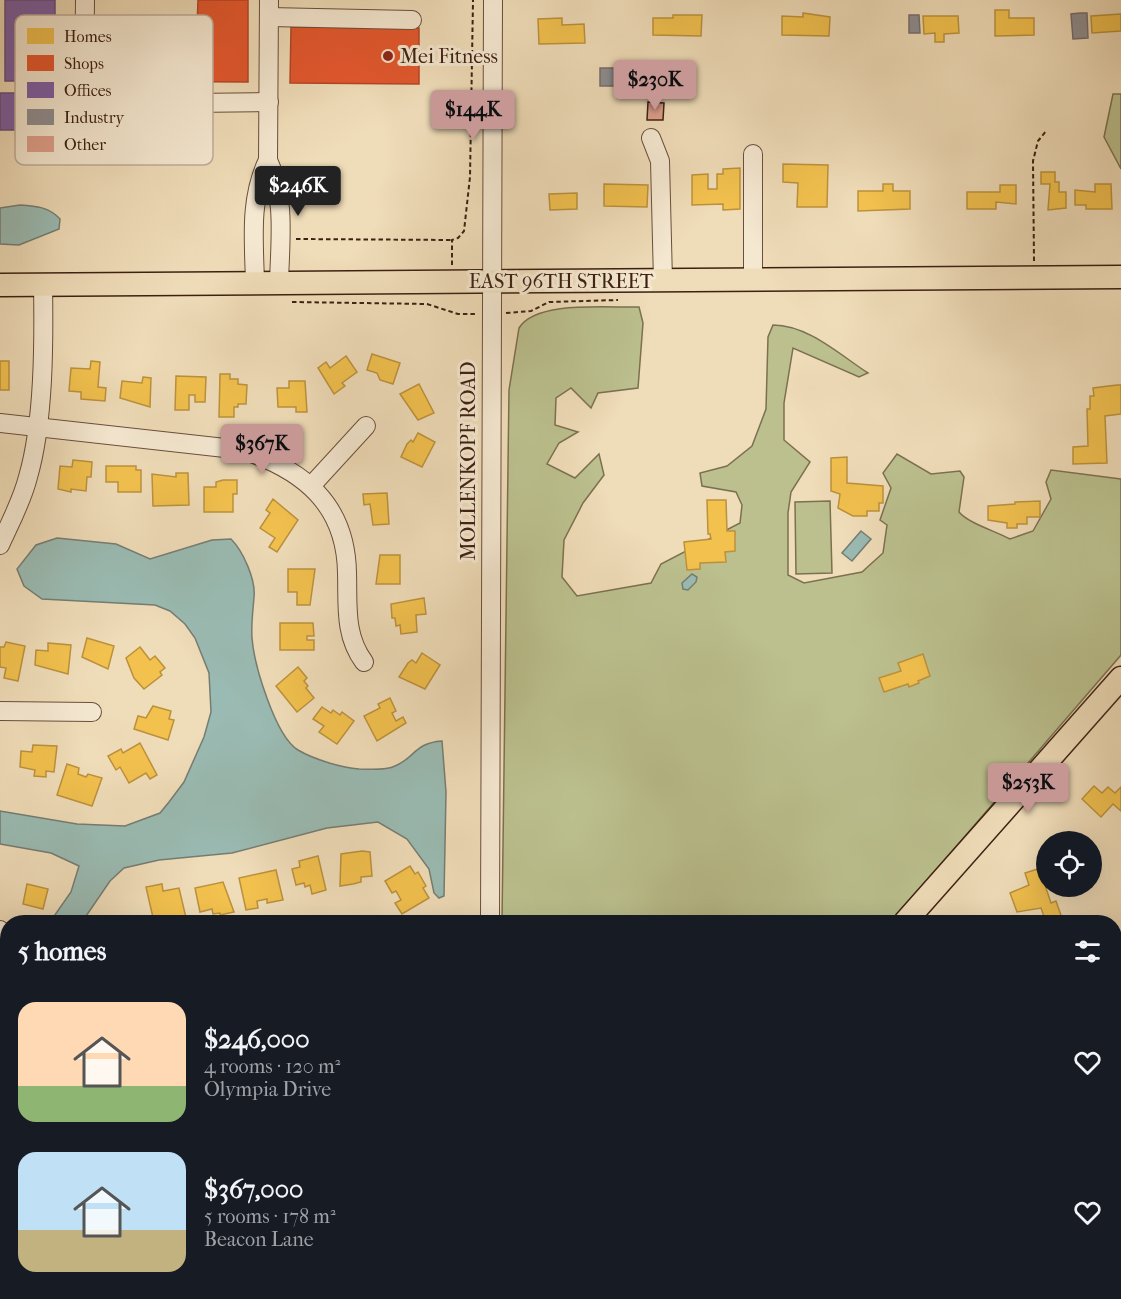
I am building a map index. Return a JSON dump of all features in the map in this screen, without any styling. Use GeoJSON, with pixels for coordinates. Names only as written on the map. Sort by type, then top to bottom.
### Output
{"type":"FeatureCollection","features":[{"type":"Feature","properties":{"kind":"main road","name":"EAST 96TH STREET"},"geometry":{"type":"LineString","coordinates":[[0,285],[1121,277]]}},
{"type":"Feature","properties":{"kind":"main road"},"geometry":{"type":"LineString","coordinates":[[911,915],[1121,678]]}},
{"type":"Feature","properties":{"kind":"street"},"geometry":{"type":"LineString","coordinates":[[85,0],[85,15]]}},
{"type":"Feature","properties":{"kind":"street","name":"MOLLENKOPF ROAD"},"geometry":{"type":"LineString","coordinates":[[490,915],[490,282],[493,0]]}},
{"type":"Feature","properties":{"kind":"street"},"geometry":{"type":"LineString","coordinates":[[255,283],[254,206],[260,178],[268,160],[269,8],[412,20]]}},
{"type":"Feature","properties":{"kind":"street"},"geometry":{"type":"LineString","coordinates":[[213,103],[270,102]]}},
{"type":"Feature","properties":{"kind":"street"},"geometry":{"type":"LineString","coordinates":[[651,138],[660,161],[663,280]]}},
{"type":"Feature","properties":{"kind":"street"},"geometry":{"type":"LineString","coordinates":[[753,154],[753,280]]}},
{"type":"Feature","properties":{"kind":"street"},"geometry":{"type":"LineString","coordinates":[[268,160],[276,177],[279,192],[279,283]]}},
{"type":"Feature","properties":{"kind":"street"},"geometry":{"type":"LineString","coordinates":[[0,545],[25,488],[36,427],[44,338],[43,285]]}},
{"type":"Feature","properties":{"kind":"street"},"geometry":{"type":"LineString","coordinates":[[0,423],[243,450],[272,460],[303,478],[331,511],[343,541],[347,566],[348,622],[354,643],[364,662]]}},
{"type":"Feature","properties":{"kind":"street"},"geometry":{"type":"LineString","coordinates":[[311,486],[366,426]]}},
{"type":"Feature","properties":{"kind":"street"},"geometry":{"type":"LineString","coordinates":[[0,711],[92,712]]}},
{"type":"Feature","properties":{"kind":"path"},"geometry":{"type":"LineString","coordinates":[[280,239],[452,240],[458,238],[464,231],[470,177],[473,0]]}},
{"type":"Feature","properties":{"kind":"path"},"geometry":{"type":"LineString","coordinates":[[1034,278],[1033,161],[1038,141],[1047,130]]}},
{"type":"Feature","properties":{"kind":"path"},"geometry":{"type":"LineString","coordinates":[[449,311],[454,282],[452,240]]}},
{"type":"Feature","properties":{"kind":"green space"},"geometry":{"type":"Polygon","coordinates":[[[1113,94],[1121,94],[1121,169],[1104,137],[1113,94]]]}},
{"type":"Feature","properties":{"kind":"green space"},"geometry":{"type":"Polygon","coordinates":[[[639,307],[643,323],[638,388],[598,393],[591,408],[571,388],[556,398],[555,425],[578,432],[559,443],[547,464],[575,478],[599,454],[604,475],[583,503],[564,540],[562,577],[577,596],[651,583],[661,564],[740,523],[742,505],[736,492],[702,486],[700,473],[727,466],[752,446],[766,409],[768,337],[773,325],[786,326],[811,335],[868,373],[859,377],[793,348],[784,403],[784,440],[810,462],[791,492],[788,513],[788,575],[804,583],[862,572],[883,553],[887,525],[880,520],[891,488],[883,473],[897,454],[931,474],[960,471],[964,477],[959,512],[975,523],[1010,539],[1033,531],[1051,499],[1046,482],[1051,470],[1121,479],[1121,655],[897,915],[502,915],[509,390],[519,328],[528,319],[556,309],[639,307]]]}},
{"type":"Feature","properties":{"kind":"green space"},"geometry":{"type":"Polygon","coordinates":[[[830,501],[832,573],[796,574],[795,502],[830,501]]]}},
{"type":"Feature","properties":{"kind":"water"},"geometry":{"type":"Polygon","coordinates":[[[20,205],[51,212],[60,219],[59,229],[19,245],[0,244],[0,208],[20,205]]]}},
{"type":"Feature","properties":{"kind":"water"},"geometry":{"type":"Polygon","coordinates":[[[861,531],[871,539],[852,561],[842,553],[861,531]]]}},
{"type":"Feature","properties":{"kind":"water"},"geometry":{"type":"Polygon","coordinates":[[[57,538],[116,544],[150,559],[212,540],[231,539],[244,558],[253,582],[252,638],[261,681],[281,730],[298,750],[328,762],[352,768],[387,769],[402,763],[420,748],[442,741],[446,792],[444,896],[439,898],[434,893],[429,869],[407,839],[378,822],[327,828],[232,853],[159,860],[124,868],[110,881],[87,915],[55,915],[71,892],[79,866],[51,853],[0,844],[0,811],[77,824],[125,826],[160,813],[184,782],[204,737],[211,712],[209,673],[195,638],[185,624],[170,611],[155,605],[42,599],[24,586],[17,569],[36,545],[57,538]]]}},
{"type":"Feature","properties":{"kind":"water"},"geometry":{"type":"Polygon","coordinates":[[[692,574],[697,577],[696,582],[688,590],[683,589],[682,583],[692,574]]]}},
{"type":"Feature","properties":{"kind":"building: Homes"},"geometry":{"type":"Polygon","coordinates":[[[995,10],[1009,10],[1009,18],[1034,18],[1034,35],[995,36],[995,10]]]}},
{"type":"Feature","properties":{"kind":"building: Homes"},"geometry":{"type":"Polygon","coordinates":[[[803,13],[830,17],[829,36],[782,35],[782,16],[803,17],[803,13]]]}},
{"type":"Feature","properties":{"kind":"building: Homes"},"geometry":{"type":"Polygon","coordinates":[[[1121,14],[1121,31],[1092,33],[1091,16],[1121,14]]]}},
{"type":"Feature","properties":{"kind":"building: Homes"},"geometry":{"type":"Polygon","coordinates":[[[673,15],[702,15],[701,36],[653,35],[653,18],[673,18],[673,15]]]}},
{"type":"Feature","properties":{"kind":"building: Homes"},"geometry":{"type":"Polygon","coordinates":[[[923,16],[958,16],[959,33],[944,34],[944,42],[935,42],[935,33],[924,34],[923,16]]]}},
{"type":"Feature","properties":{"kind":"building: Homes"},"geometry":{"type":"Polygon","coordinates":[[[562,18],[562,25],[584,24],[585,43],[539,44],[538,19],[562,18]]]}},
{"type":"Feature","properties":{"kind":"building: Homes"},"geometry":{"type":"Polygon","coordinates":[[[783,164],[828,165],[827,207],[797,207],[798,183],[783,182],[783,164]]]}},
{"type":"Feature","properties":{"kind":"building: Homes"},"geometry":{"type":"Polygon","coordinates":[[[740,168],[740,209],[723,210],[723,204],[692,205],[692,175],[708,174],[708,189],[717,189],[717,174],[723,174],[723,169],[740,168]]]}},
{"type":"Feature","properties":{"kind":"building: Homes"},"geometry":{"type":"Polygon","coordinates":[[[1041,172],[1055,172],[1055,182],[1059,182],[1059,192],[1066,192],[1066,208],[1048,210],[1050,184],[1041,184],[1041,172]]]}},
{"type":"Feature","properties":{"kind":"building: Homes"},"geometry":{"type":"Polygon","coordinates":[[[604,184],[648,185],[647,207],[604,206],[604,184]]]}},
{"type":"Feature","properties":{"kind":"building: Homes"},"geometry":{"type":"Polygon","coordinates":[[[883,184],[893,184],[893,191],[910,191],[910,209],[858,211],[858,191],[883,191],[883,184]]]}},
{"type":"Feature","properties":{"kind":"building: Homes"},"geometry":{"type":"Polygon","coordinates":[[[1095,184],[1111,184],[1112,209],[1086,209],[1086,205],[1075,205],[1075,190],[1095,192],[1095,184]]]}},
{"type":"Feature","properties":{"kind":"building: Homes"},"geometry":{"type":"Polygon","coordinates":[[[1000,185],[1016,185],[1016,204],[996,202],[996,209],[967,209],[967,192],[1000,192],[1000,185]]]}},
{"type":"Feature","properties":{"kind":"building: Homes"},"geometry":{"type":"Polygon","coordinates":[[[577,193],[577,209],[550,210],[549,194],[577,193]]]}},
{"type":"Feature","properties":{"kind":"building: Homes"},"geometry":{"type":"Polygon","coordinates":[[[372,354],[400,363],[393,384],[380,380],[377,373],[367,370],[372,354]]]}},
{"type":"Feature","properties":{"kind":"building: Homes"},"geometry":{"type":"Polygon","coordinates":[[[346,356],[357,372],[342,383],[345,386],[334,394],[318,368],[326,362],[330,368],[346,356]]]}},
{"type":"Feature","properties":{"kind":"building: Homes"},"geometry":{"type":"Polygon","coordinates":[[[0,361],[9,361],[9,390],[0,390],[0,361]]]}},
{"type":"Feature","properties":{"kind":"building: Homes"},"geometry":{"type":"Polygon","coordinates":[[[91,361],[100,362],[98,387],[106,388],[105,401],[81,399],[81,392],[69,391],[71,368],[90,369],[91,361]]]}},
{"type":"Feature","properties":{"kind":"building: Homes"},"geometry":{"type":"Polygon","coordinates":[[[220,374],[230,374],[230,379],[238,379],[238,384],[247,385],[246,404],[238,404],[238,407],[234,407],[234,417],[219,417],[220,374]]]}},
{"type":"Feature","properties":{"kind":"building: Homes"},"geometry":{"type":"Polygon","coordinates":[[[176,376],[206,377],[205,402],[195,402],[195,395],[189,395],[189,410],[175,410],[176,376]]]}},
{"type":"Feature","properties":{"kind":"building: Homes"},"geometry":{"type":"Polygon","coordinates":[[[143,377],[151,378],[150,407],[120,398],[122,381],[142,383],[143,377]]]}},
{"type":"Feature","properties":{"kind":"building: Homes"},"geometry":{"type":"Polygon","coordinates":[[[289,381],[305,381],[307,412],[296,412],[296,407],[278,407],[277,388],[289,388],[289,381]]]}},
{"type":"Feature","properties":{"kind":"building: Homes"},"geometry":{"type":"Polygon","coordinates":[[[419,384],[434,413],[418,420],[400,394],[419,384]]]}},
{"type":"Feature","properties":{"kind":"building: Homes"},"geometry":{"type":"Polygon","coordinates":[[[1121,385],[1121,414],[1105,416],[1107,463],[1073,464],[1073,447],[1088,446],[1087,409],[1090,409],[1090,396],[1094,396],[1093,388],[1121,385]]]}},
{"type":"Feature","properties":{"kind":"building: Homes"},"geometry":{"type":"Polygon","coordinates":[[[418,433],[435,442],[422,467],[401,457],[407,444],[411,440],[413,442],[418,433]]]}},
{"type":"Feature","properties":{"kind":"building: Homes"},"geometry":{"type":"Polygon","coordinates":[[[847,457],[847,483],[883,486],[883,503],[879,503],[879,511],[867,511],[867,516],[853,516],[838,508],[840,494],[831,491],[831,458],[847,457]]]}},
{"type":"Feature","properties":{"kind":"building: Homes"},"geometry":{"type":"Polygon","coordinates":[[[73,460],[92,462],[91,477],[87,477],[86,491],[71,489],[71,492],[58,489],[60,466],[72,467],[73,460]]]}},
{"type":"Feature","properties":{"kind":"building: Homes"},"geometry":{"type":"Polygon","coordinates":[[[106,466],[136,466],[136,470],[141,470],[141,492],[118,492],[118,482],[106,482],[106,466]]]}},
{"type":"Feature","properties":{"kind":"building: Homes"},"geometry":{"type":"Polygon","coordinates":[[[176,473],[188,473],[189,505],[153,506],[152,474],[176,477],[176,473]]]}},
{"type":"Feature","properties":{"kind":"building: Homes"},"geometry":{"type":"Polygon","coordinates":[[[237,480],[237,494],[233,494],[233,512],[204,512],[204,487],[216,487],[216,482],[237,480]]]}},
{"type":"Feature","properties":{"kind":"building: Homes"},"geometry":{"type":"Polygon","coordinates":[[[387,493],[389,524],[373,525],[370,504],[364,505],[363,494],[387,493]]]}},
{"type":"Feature","properties":{"kind":"building: Homes"},"geometry":{"type":"Polygon","coordinates":[[[273,499],[298,520],[277,552],[269,547],[275,538],[260,528],[270,513],[266,510],[273,499]]]}},
{"type":"Feature","properties":{"kind":"building: Homes"},"geometry":{"type":"Polygon","coordinates":[[[707,500],[726,500],[727,531],[735,531],[735,551],[725,552],[726,562],[700,563],[700,569],[687,570],[684,542],[711,539],[708,534],[707,500]]]}},
{"type":"Feature","properties":{"kind":"building: Homes"},"geometry":{"type":"Polygon","coordinates":[[[1040,501],[1040,517],[1027,517],[1027,524],[1017,524],[1017,528],[1007,528],[1007,523],[988,520],[988,506],[1040,501]]]}},
{"type":"Feature","properties":{"kind":"building: Homes"},"geometry":{"type":"Polygon","coordinates":[[[380,555],[400,555],[400,584],[376,584],[380,555]]]}},
{"type":"Feature","properties":{"kind":"building: Homes"},"geometry":{"type":"Polygon","coordinates":[[[288,569],[315,569],[310,605],[297,605],[297,592],[288,592],[288,569]]]}},
{"type":"Feature","properties":{"kind":"building: Homes"},"geometry":{"type":"Polygon","coordinates":[[[424,598],[426,614],[416,615],[417,632],[401,634],[400,625],[396,626],[395,618],[392,618],[391,604],[424,598]]]}},
{"type":"Feature","properties":{"kind":"building: Homes"},"geometry":{"type":"Polygon","coordinates":[[[280,623],[313,623],[314,636],[307,636],[307,640],[314,640],[314,650],[280,650],[280,623]]]}},
{"type":"Feature","properties":{"kind":"building: Homes"},"geometry":{"type":"Polygon","coordinates":[[[87,638],[114,646],[108,669],[82,657],[87,638]]]}},
{"type":"Feature","properties":{"kind":"building: Homes"},"geometry":{"type":"Polygon","coordinates":[[[6,642],[25,646],[18,681],[4,678],[6,668],[0,667],[0,647],[4,647],[6,642]]]}},
{"type":"Feature","properties":{"kind":"building: Homes"},"geometry":{"type":"Polygon","coordinates":[[[48,643],[71,645],[68,674],[35,665],[36,650],[48,651],[48,643]]]}},
{"type":"Feature","properties":{"kind":"building: Homes"},"geometry":{"type":"Polygon","coordinates":[[[140,647],[150,660],[155,656],[165,668],[160,672],[162,675],[144,689],[134,678],[126,658],[140,647]]]}},
{"type":"Feature","properties":{"kind":"building: Homes"},"geometry":{"type":"Polygon","coordinates":[[[422,653],[440,665],[425,689],[399,677],[408,663],[412,660],[416,663],[422,653]]]}},
{"type":"Feature","properties":{"kind":"building: Homes"},"geometry":{"type":"Polygon","coordinates":[[[923,654],[930,676],[909,687],[908,684],[884,692],[879,678],[901,671],[898,663],[923,654]]]}},
{"type":"Feature","properties":{"kind":"building: Homes"},"geometry":{"type":"Polygon","coordinates":[[[298,667],[307,678],[304,681],[308,686],[306,688],[314,698],[297,712],[276,686],[298,667]]]}},
{"type":"Feature","properties":{"kind":"building: Homes"},"geometry":{"type":"Polygon","coordinates":[[[390,698],[396,711],[392,713],[396,721],[403,717],[406,723],[377,741],[364,716],[380,708],[378,704],[390,698]]]}},
{"type":"Feature","properties":{"kind":"building: Homes"},"geometry":{"type":"Polygon","coordinates":[[[153,706],[171,711],[169,719],[174,720],[168,740],[134,729],[138,716],[146,718],[153,706]]]}},
{"type":"Feature","properties":{"kind":"building: Homes"},"geometry":{"type":"Polygon","coordinates":[[[322,707],[331,713],[333,710],[340,715],[342,712],[354,721],[337,744],[319,732],[324,726],[313,719],[322,707]]]}},
{"type":"Feature","properties":{"kind":"building: Homes"},"geometry":{"type":"Polygon","coordinates":[[[140,743],[157,775],[150,779],[146,773],[129,783],[120,767],[116,770],[108,756],[121,749],[123,753],[140,743]]]}},
{"type":"Feature","properties":{"kind":"building: Homes"},"geometry":{"type":"Polygon","coordinates":[[[33,745],[57,746],[54,772],[46,771],[46,777],[34,776],[35,770],[20,767],[21,751],[32,752],[33,745]]]}},
{"type":"Feature","properties":{"kind":"building: Homes"},"geometry":{"type":"Polygon","coordinates":[[[67,764],[79,768],[78,774],[102,778],[92,806],[57,795],[67,764]]]}},
{"type":"Feature","properties":{"kind":"building: Homes"},"geometry":{"type":"Polygon","coordinates":[[[1094,786],[1102,793],[1108,787],[1115,793],[1121,787],[1121,811],[1113,804],[1101,817],[1082,799],[1094,786]]]}},
{"type":"Feature","properties":{"kind":"building: Homes"},"geometry":{"type":"Polygon","coordinates":[[[370,852],[372,876],[361,877],[361,882],[340,886],[341,854],[370,852]]]}},
{"type":"Feature","properties":{"kind":"building: Homes"},"geometry":{"type":"Polygon","coordinates":[[[318,856],[326,890],[312,894],[310,885],[305,887],[304,883],[296,885],[292,869],[300,867],[299,861],[318,856]]]}},
{"type":"Feature","properties":{"kind":"building: Homes"},"geometry":{"type":"Polygon","coordinates":[[[410,866],[415,874],[418,872],[426,886],[423,888],[429,898],[402,914],[395,903],[401,900],[396,891],[392,893],[385,881],[410,866]]]}},
{"type":"Feature","properties":{"kind":"building: Homes"},"geometry":{"type":"Polygon","coordinates":[[[276,870],[283,900],[267,903],[267,899],[257,901],[258,908],[246,910],[239,878],[276,870]]]}},
{"type":"Feature","properties":{"kind":"building: Homes"},"geometry":{"type":"Polygon","coordinates":[[[1036,870],[1036,897],[1049,897],[1051,903],[1056,901],[1061,915],[1044,915],[1041,908],[1017,912],[1010,893],[1029,885],[1025,873],[1036,870]]]}},
{"type":"Feature","properties":{"kind":"building: Homes"},"geometry":{"type":"Polygon","coordinates":[[[223,882],[234,912],[220,915],[220,913],[213,914],[212,909],[200,912],[195,888],[223,882]]]}},
{"type":"Feature","properties":{"kind":"building: Homes"},"geometry":{"type":"Polygon","coordinates":[[[27,884],[48,889],[43,909],[23,904],[27,884]]]}},
{"type":"Feature","properties":{"kind":"building: Homes"},"geometry":{"type":"Polygon","coordinates":[[[162,884],[163,891],[179,888],[185,915],[152,915],[146,887],[162,884]]]}},
{"type":"Feature","properties":{"kind":"building: Shops"},"geometry":{"type":"Polygon","coordinates":[[[198,0],[248,0],[248,82],[213,82],[213,15],[197,15],[198,0]]]}},
{"type":"Feature","properties":{"kind":"building: Shops"},"geometry":{"type":"Polygon","coordinates":[[[291,27],[419,28],[419,84],[290,83],[291,27]]]}},
{"type":"Feature","properties":{"kind":"building: Offices"},"geometry":{"type":"Polygon","coordinates":[[[5,0],[55,0],[55,15],[15,15],[15,81],[5,81],[5,0]]]}},
{"type":"Feature","properties":{"kind":"building: Offices"},"geometry":{"type":"Polygon","coordinates":[[[0,93],[15,93],[15,130],[0,130],[0,93]]]}},
{"type":"Feature","properties":{"kind":"building: Industry"},"geometry":{"type":"Polygon","coordinates":[[[1087,13],[1088,38],[1073,39],[1071,14],[1087,13]]]}},
{"type":"Feature","properties":{"kind":"building: Industry"},"geometry":{"type":"Polygon","coordinates":[[[909,15],[919,15],[920,33],[909,33],[909,15]]]}},
{"type":"Feature","properties":{"kind":"building: Industry"},"geometry":{"type":"Polygon","coordinates":[[[600,68],[617,68],[617,86],[600,86],[600,68]]]}},
{"type":"Feature","properties":{"kind":"building: Other"},"geometry":{"type":"Polygon","coordinates":[[[648,102],[664,103],[663,120],[647,120],[648,102]]]}},
{"type":"Feature","properties":{"kind":"place","name":"Mei Fitness"},"geometry":{"type":"Point","coordinates":[388,56]}}]}
